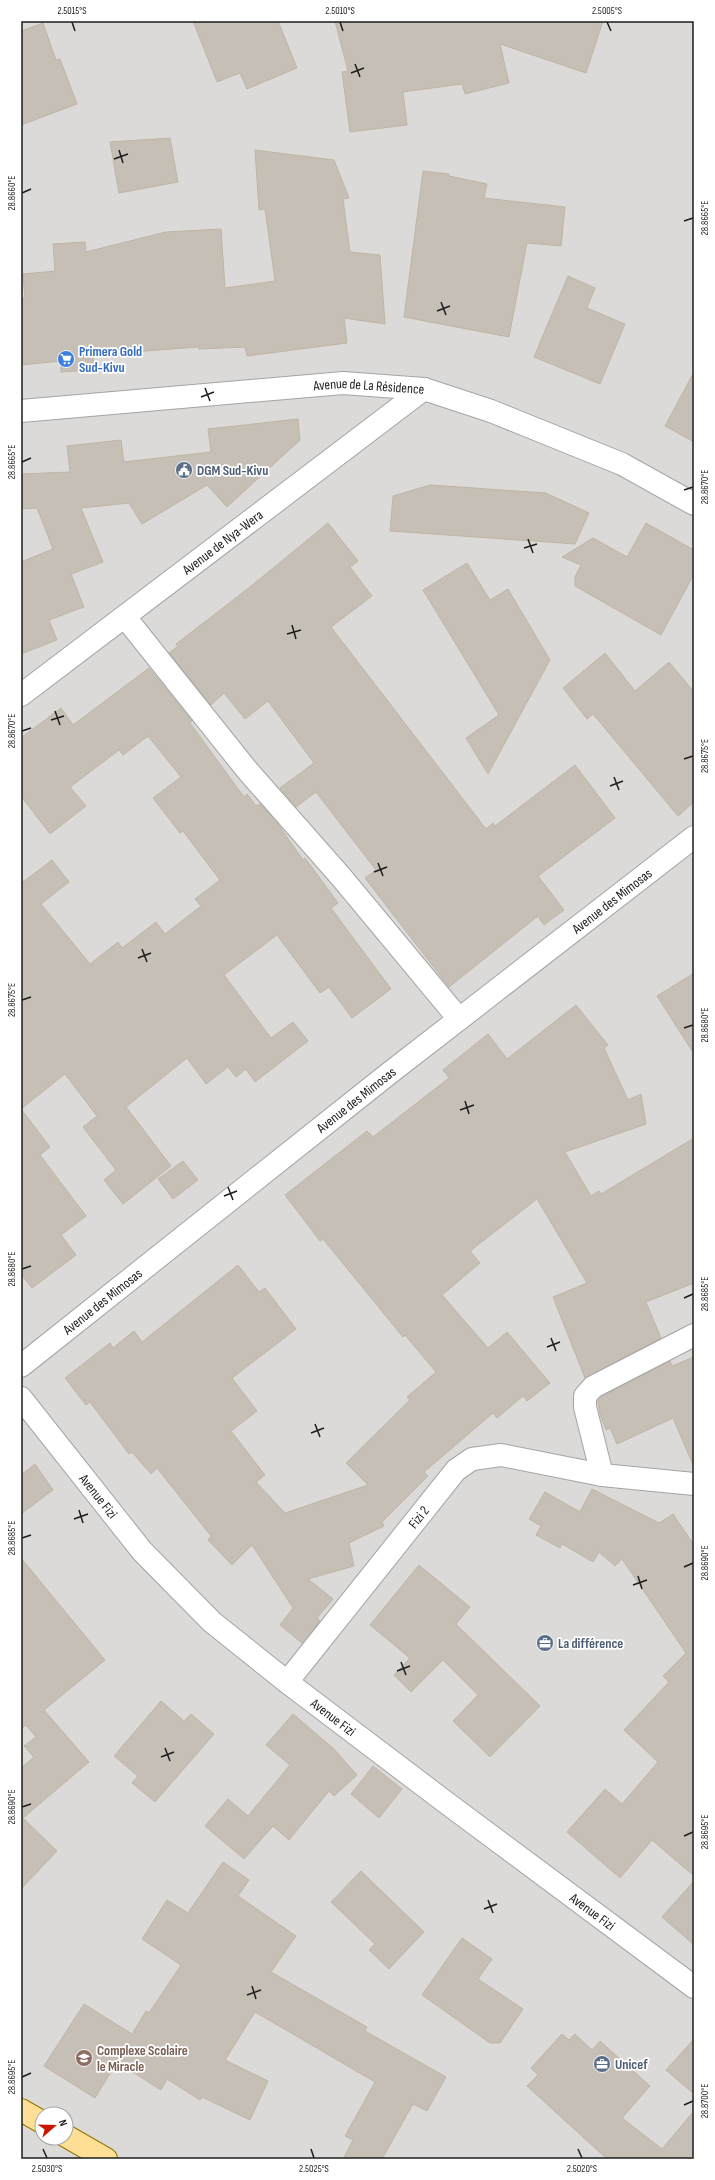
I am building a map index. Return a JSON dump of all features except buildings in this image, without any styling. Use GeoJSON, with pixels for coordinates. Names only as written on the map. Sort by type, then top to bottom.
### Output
{"type":"FeatureCollection","features":[{"type":"Feature","properties":{"kind":"main road"},"geometry":{"type":"LineString","coordinates":[[21,2110],[34,2117]]}},
{"type":"Feature","properties":{"kind":"main road"},"geometry":{"type":"LineString","coordinates":[[74,2141],[106,2159]]}},
{"type":"Feature","properties":{"kind":"street","name":"Avenue de La Résidence"},"geometry":{"type":"LineString","coordinates":[[21,412],[344,382],[424,389],[491,411],[622,464],[694,504]]}},
{"type":"Feature","properties":{"kind":"street","name":"Avenue de Nya-Wera"},"geometry":{"type":"LineString","coordinates":[[21,696],[424,389]]}},
{"type":"Feature","properties":{"kind":"street"},"geometry":{"type":"LineString","coordinates":[[125,617],[247,770],[342,878],[459,1019]]}},
{"type":"Feature","properties":{"kind":"street","name":"Avenue des Mimosas"},"geometry":{"type":"LineString","coordinates":[[21,1366],[459,1019],[694,836]]}},
{"type":"Feature","properties":{"kind":"street"},"geometry":{"type":"LineString","coordinates":[[602,1475],[585,1407],[585,1396],[593,1387],[694,1335]]}},
{"type":"Feature","properties":{"kind":"street","name":"Avenue Fizi"},"geometry":{"type":"LineString","coordinates":[[21,1398],[142,1551],[212,1622],[287,1682],[694,1986]]}},
{"type":"Feature","properties":{"kind":"street","name":"Fizi 2"},"geometry":{"type":"LineString","coordinates":[[287,1682],[456,1470],[472,1459],[500,1455],[602,1475],[694,1484]]}},
{"type":"Feature","properties":{"kind":"shaded area"},"geometry":{"type":"Polygon","coordinates":[[[21,21],[694,21],[694,2159],[21,2159],[21,21]]]}},
{"type":"Feature","properties":{"kind":"place","name":"Primera Gold Sud-Kivu"},"geometry":{"type":"Point","coordinates":[66,359]}},
{"type":"Feature","properties":{"kind":"place","name":"DGM Sud-Kivu"},"geometry":{"type":"Point","coordinates":[184,470]}},
{"type":"Feature","properties":{"kind":"place","name":"La différence"},"geometry":{"type":"Point","coordinates":[545,1643]}},
{"type":"Feature","properties":{"kind":"place","name":"Complexe Scolaire le Miracle"},"geometry":{"type":"Point","coordinates":[84,2058]}},
{"type":"Feature","properties":{"kind":"place","name":"Unicef"},"geometry":{"type":"Point","coordinates":[602,2064]}}]}
